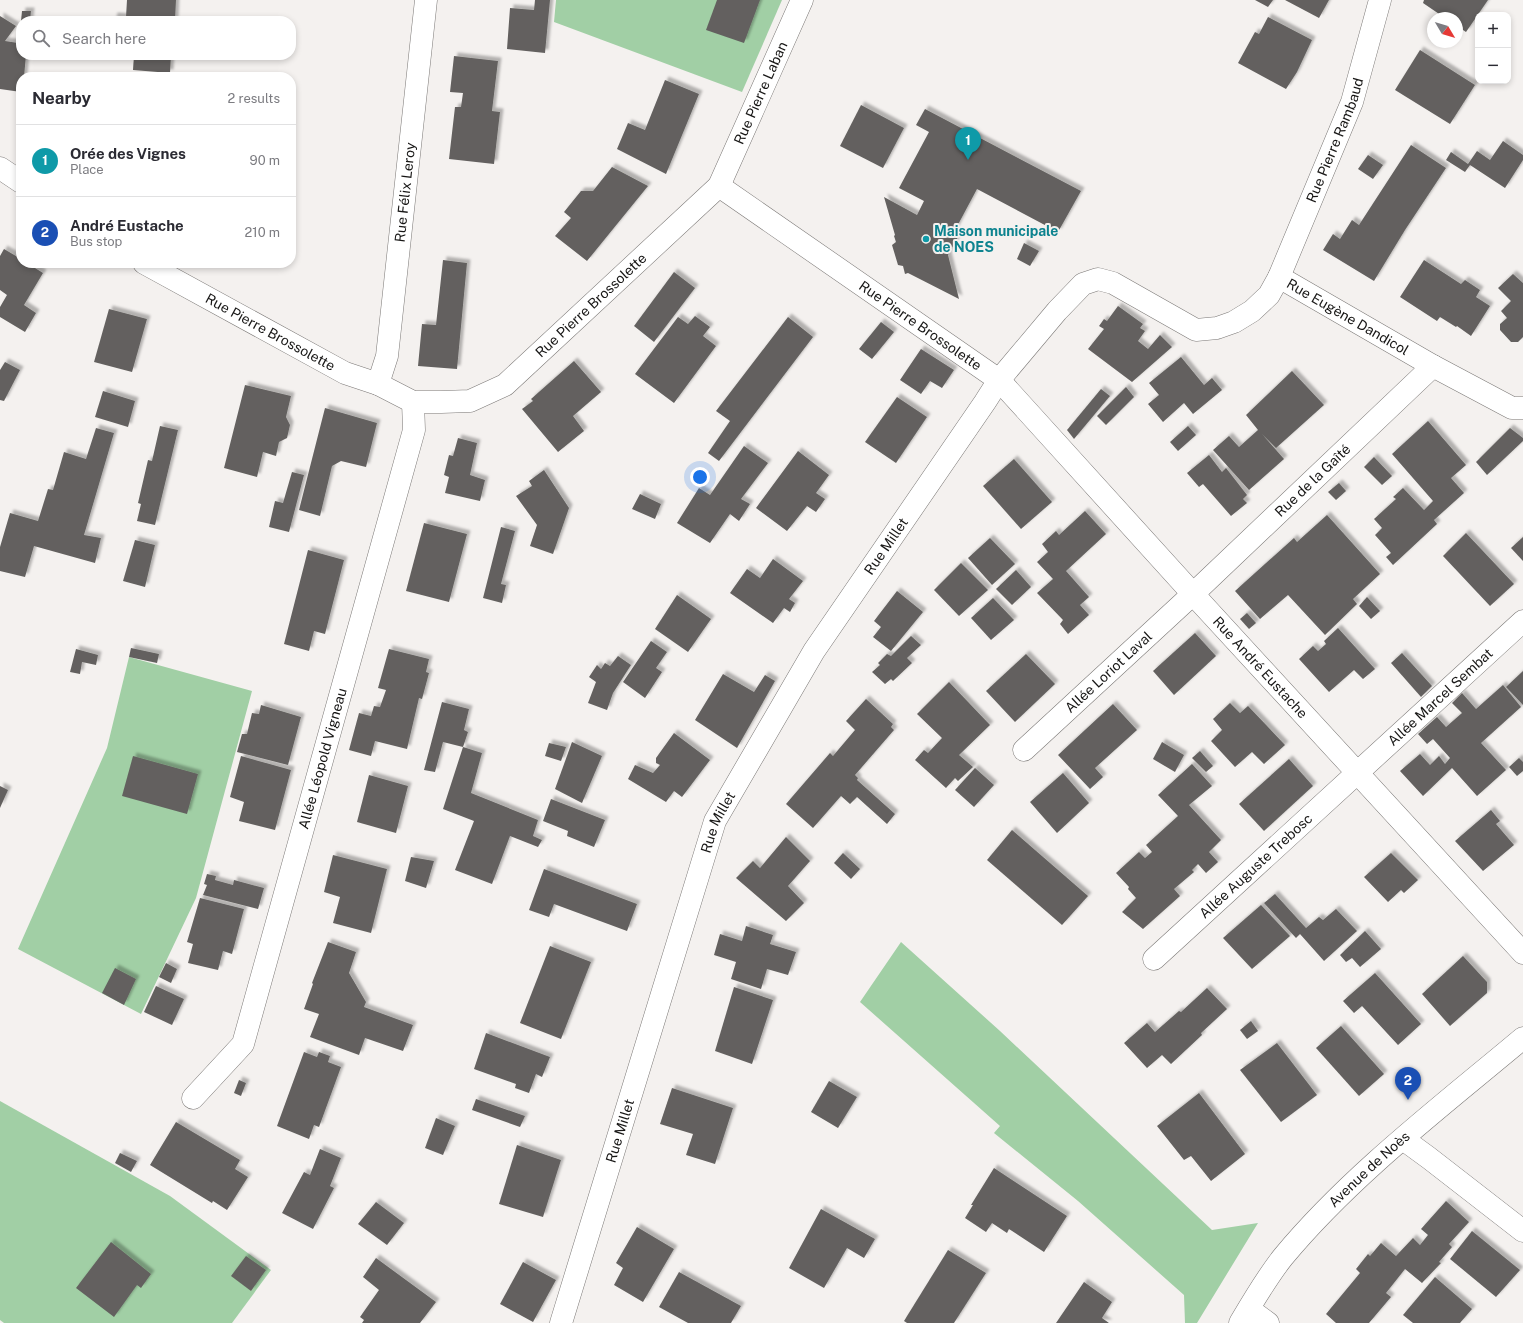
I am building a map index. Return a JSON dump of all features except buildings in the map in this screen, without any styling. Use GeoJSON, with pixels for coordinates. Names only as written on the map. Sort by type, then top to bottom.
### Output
{"type":"FeatureCollection","features":[{"type":"Feature","properties":{"kind":"street","name":"Rue Félix Leroy"},"geometry":{"type":"LineString","coordinates":[[378,384],[387,356],[426,0]]}},
{"type":"Feature","properties":{"kind":"street","name":"Rue Pierre Laban"},"geometry":{"type":"LineString","coordinates":[[719,186],[802,0]]}},
{"type":"Feature","properties":{"kind":"street","name":"Rue Pierre Rambaud"},"geometry":{"type":"LineString","coordinates":[[1279,277],[1352,102],[1380,0]]}},
{"type":"Feature","properties":{"kind":"street"},"geometry":{"type":"LineString","coordinates":[[0,168],[16,179]]}},
{"type":"Feature","properties":{"kind":"street","name":"Rue Pierre Brossolette"},"geometry":{"type":"LineString","coordinates":[[153,268],[345,373],[378,384],[413,402],[470,401],[505,385],[719,186],[999,380]]}},
{"type":"Feature","properties":{"kind":"street","name":"Rue Eugène Dandicol"},"geometry":{"type":"LineString","coordinates":[[999,380],[1057,311],[1083,284],[1098,279],[1114,283],[1196,330],[1217,328],[1234,322],[1252,311],[1269,295],[1279,277],[1433,366],[1512,408],[1523,408]]}},
{"type":"Feature","properties":{"kind":"street","name":"Rue de la Gaîté"},"geometry":{"type":"LineString","coordinates":[[1193,594],[1433,366]]}},
{"type":"Feature","properties":{"kind":"street","name":"Rue André Eustache"},"geometry":{"type":"LineString","coordinates":[[999,380],[1193,594],[1523,953]]}},
{"type":"Feature","properties":{"kind":"street","name":"Rue Millet"},"geometry":{"type":"LineString","coordinates":[[561,1323],[715,821],[814,651],[999,380]]}},
{"type":"Feature","properties":{"kind":"street","name":"Allée Léopold Vigneau"},"geometry":{"type":"LineString","coordinates":[[193,1098],[242,1044],[414,430],[413,402]]}},
{"type":"Feature","properties":{"kind":"street","name":"Allée Loriot Laval"},"geometry":{"type":"LineString","coordinates":[[1024,750],[1193,594]]}},
{"type":"Feature","properties":{"kind":"street","name":"Allée Marcel Sembat"},"geometry":{"type":"LineString","coordinates":[[1357,773],[1523,621]]}},
{"type":"Feature","properties":{"kind":"street","name":"Allée Auguste Trebosc"},"geometry":{"type":"LineString","coordinates":[[1154,960],[1357,773]]}},
{"type":"Feature","properties":{"kind":"street","name":"Avenue de Noès"},"geometry":{"type":"LineString","coordinates":[[1244,1316],[1282,1258],[1332,1203],[1403,1139],[1523,1038]]}},
{"type":"Feature","properties":{"kind":"street"},"geometry":{"type":"LineString","coordinates":[[1403,1139],[1430,1158],[1523,1231]]}},
{"type":"Feature","properties":{"kind":"street"},"geometry":{"type":"LineString","coordinates":[[1244,1316],[1268,1323]]}},
{"type":"Feature","properties":{"kind":"green space"},"geometry":{"type":"Polygon","coordinates":[[[556,0],[782,0],[742,92],[554,22],[556,0]]]}},
{"type":"Feature","properties":{"kind":"green space"},"geometry":{"type":"Polygon","coordinates":[[[129,657],[252,691],[196,898],[141,1014],[18,949],[107,748],[129,657]]]}},
{"type":"Feature","properties":{"kind":"green space"},"geometry":{"type":"Polygon","coordinates":[[[901,942],[1000,1031],[1212,1230],[1258,1223],[1197,1323],[1185,1323],[1184,1295],[1078,1201],[994,1133],[1000,1126],[860,1002],[901,942]]]}},
{"type":"Feature","properties":{"kind":"green space"},"geometry":{"type":"Polygon","coordinates":[[[0,1101],[170,1196],[271,1270],[232,1323],[4,1323],[0,1320],[0,1101]]]}},
{"type":"Feature","properties":{"kind":"place","name":"Orée des Vignes"},"geometry":{"type":"Point","coordinates":[968,160]}},
{"type":"Feature","properties":{"kind":"place","name":"Maison municipale de NOES"},"geometry":{"type":"Point","coordinates":[926,239]}},
{"type":"Feature","properties":{"kind":"place","name":"André Eustache"},"geometry":{"type":"Point","coordinates":[1408,1100]}}]}
